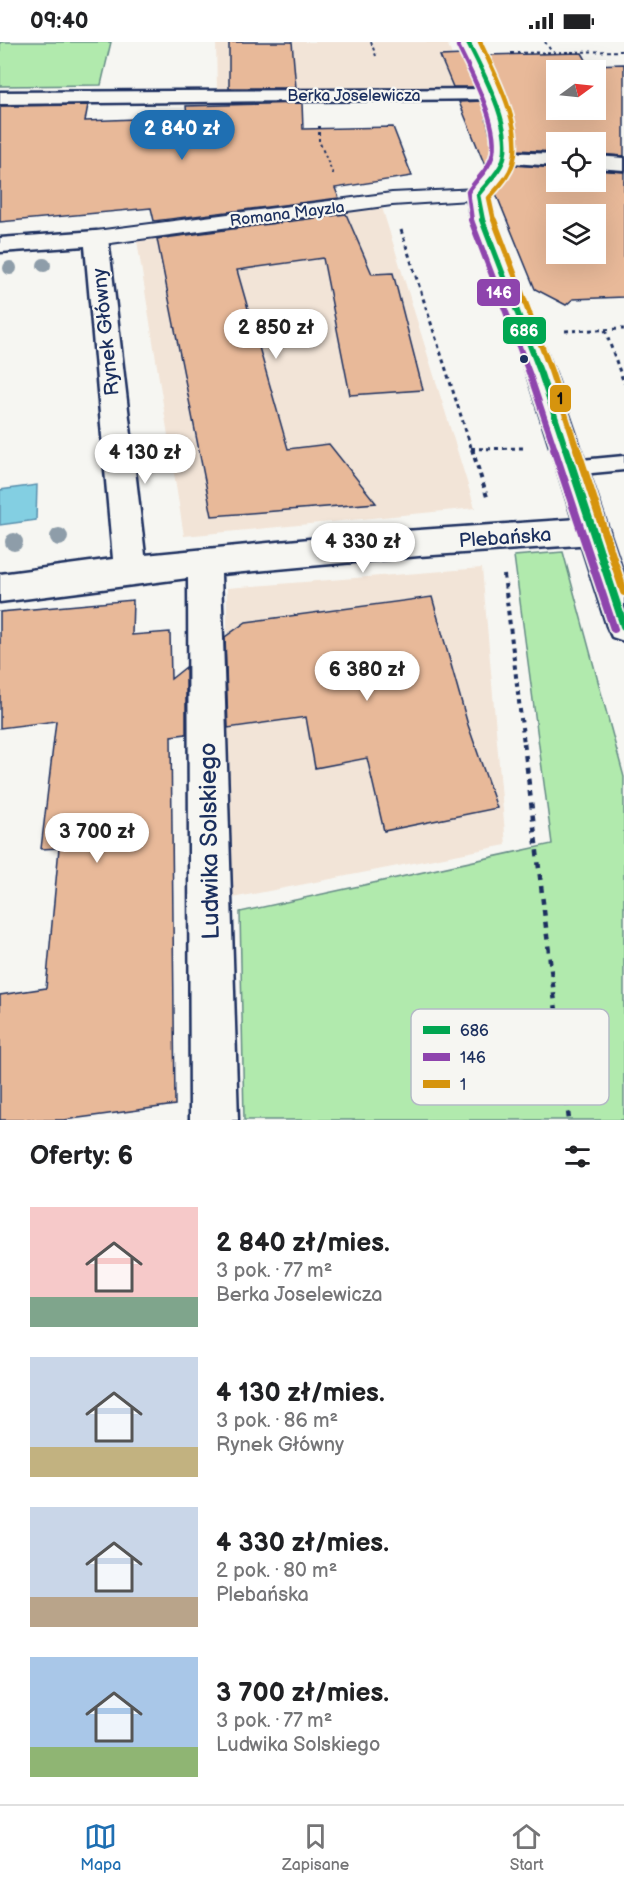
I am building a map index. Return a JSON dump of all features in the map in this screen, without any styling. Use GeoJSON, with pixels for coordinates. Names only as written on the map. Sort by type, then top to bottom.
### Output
{"type":"FeatureCollection","features":[{"type":"Feature","properties":{"kind":"street"},"geometry":{"type":"LineString","coordinates":[[471,48],[491,95],[502,134],[504,158],[478,195],[482,216],[541,374],[624,626]]}},
{"type":"Feature","properties":{"kind":"street","name":"Berka Joselewicza"},"geometry":{"type":"LineString","coordinates":[[0,98],[491,95]]}},
{"type":"Feature","properties":{"kind":"street"},"geometry":{"type":"LineString","coordinates":[[504,158],[546,160]]}},
{"type":"Feature","properties":{"kind":"street"},"geometry":{"type":"LineString","coordinates":[[606,163],[624,164]]}},
{"type":"Feature","properties":{"kind":"street","name":"Romana Mayzla"},"geometry":{"type":"LineString","coordinates":[[96,238],[392,199],[478,195]]}},
{"type":"Feature","properties":{"kind":"street"},"geometry":{"type":"LineString","coordinates":[[0,245],[96,238]]}},
{"type":"Feature","properties":{"kind":"street","name":"Rynek Główny"},"geometry":{"type":"LineString","coordinates":[[96,238],[130,571]]}},
{"type":"Feature","properties":{"kind":"street","name":"Plebańska"},"geometry":{"type":"LineString","coordinates":[[130,571],[204,562],[593,531]]}},
{"type":"Feature","properties":{"kind":"street","name":"Ludwika Solskiego"},"geometry":{"type":"LineString","coordinates":[[204,562],[214,1120]]}},
{"type":"Feature","properties":{"kind":"street"},"geometry":{"type":"LineString","coordinates":[[0,588],[130,571]]}},
{"type":"Feature","properties":{"kind":"lane"},"geometry":{"type":"LineString","coordinates":[[571,468],[624,464]]}},
{"type":"Feature","properties":{"kind":"path"},"geometry":{"type":"LineString","coordinates":[[371,42],[376,56]]}},
{"type":"Feature","properties":{"kind":"path"},"geometry":{"type":"LineString","coordinates":[[545,42],[552,52]]}},
{"type":"Feature","properties":{"kind":"path"},"geometry":{"type":"LineString","coordinates":[[471,48],[552,52],[624,51]]}},
{"type":"Feature","properties":{"kind":"path"},"geometry":{"type":"LineString","coordinates":[[319,126],[320,141],[336,180]]}},
{"type":"Feature","properties":{"kind":"path"},"geometry":{"type":"LineString","coordinates":[[392,199],[500,537],[556,1009]]}},
{"type":"Feature","properties":{"kind":"path"},"geometry":{"type":"LineString","coordinates":[[559,331],[624,329]]}},
{"type":"Feature","properties":{"kind":"path"},"geometry":{"type":"LineString","coordinates":[[605,330],[624,383]]}},
{"type":"Feature","properties":{"kind":"path"},"geometry":{"type":"LineString","coordinates":[[471,449],[534,447]]}},
{"type":"Feature","properties":{"kind":"path"},"geometry":{"type":"LineString","coordinates":[[567,1105],[569,1120]]}},
{"type":"Feature","properties":{"kind":"shaded area"},"geometry":{"type":"Polygon","coordinates":[[[216,42],[447,42],[463,84],[457,90],[217,91],[216,42]]]}},
{"type":"Feature","properties":{"kind":"shaded area"},"geometry":{"type":"Polygon","coordinates":[[[380,201],[475,508],[184,536],[135,228],[380,201]]]}},
{"type":"Feature","properties":{"kind":"shaded area"},"geometry":{"type":"Polygon","coordinates":[[[482,568],[506,845],[227,899],[227,588],[482,568]]]}},
{"type":"Feature","properties":{"kind":"green space"},"geometry":{"type":"Polygon","coordinates":[[[0,42],[111,42],[101,85],[0,86],[0,42]]]}},
{"type":"Feature","properties":{"kind":"green space"},"geometry":{"type":"Polygon","coordinates":[[[563,552],[624,777],[624,1120],[244,1120],[240,912],[552,844],[514,556],[563,552]]]}},
{"type":"Feature","properties":{"kind":"water"},"geometry":{"type":"Polygon","coordinates":[[[37,485],[36,520],[0,525],[0,490],[37,485]]]}},
{"type":"Feature","properties":{"kind":"building"},"geometry":{"type":"Polygon","coordinates":[[[229,42],[292,42],[296,88],[229,88],[229,42]]]}},
{"type":"Feature","properties":{"kind":"building"},"geometry":{"type":"Polygon","coordinates":[[[582,53],[586,60],[546,60],[546,120],[606,120],[606,65],[624,64],[624,156],[606,155],[606,132],[546,132],[546,151],[517,150],[511,113],[486,55],[582,53]]]}},
{"type":"Feature","properties":{"kind":"building"},"geometry":{"type":"Polygon","coordinates":[[[463,55],[477,87],[453,87],[440,56],[463,55]]]}},
{"type":"Feature","properties":{"kind":"building"},"geometry":{"type":"Polygon","coordinates":[[[482,101],[492,144],[491,157],[486,168],[459,102],[482,101]]]}},
{"type":"Feature","properties":{"kind":"building"},"geometry":{"type":"Polygon","coordinates":[[[302,103],[303,129],[393,127],[412,176],[335,188],[339,198],[154,221],[151,208],[0,222],[0,106],[88,105],[85,121],[187,117],[186,106],[302,103]]]}},
{"type":"Feature","properties":{"kind":"building"},"geometry":{"type":"Polygon","coordinates":[[[514,165],[546,167],[546,192],[606,192],[606,171],[624,172],[624,297],[573,299],[566,305],[535,289],[495,191],[514,165]]]}},
{"type":"Feature","properties":{"kind":"building"},"geometry":{"type":"Polygon","coordinates":[[[346,214],[372,274],[393,273],[423,390],[350,395],[323,258],[237,270],[288,449],[329,444],[376,503],[212,516],[157,239],[346,214]]]}},
{"type":"Feature","properties":{"kind":"building"},"geometry":{"type":"Polygon","coordinates":[[[432,597],[468,725],[497,808],[384,831],[367,758],[315,768],[306,717],[228,728],[225,637],[246,622],[432,597]]]}},
{"type":"Feature","properties":{"kind":"building"},"geometry":{"type":"Polygon","coordinates":[[[133,600],[132,635],[170,632],[171,679],[186,667],[186,734],[171,736],[175,1105],[64,1120],[0,1120],[0,995],[46,988],[59,848],[41,849],[56,721],[0,728],[0,612],[133,600]]]}},
{"type":"Feature","properties":{"kind":"transit line","name":"686"},"geometry":{"type":"LineString","coordinates":[[468,42],[494,98],[505,144],[503,162],[478,195],[481,216],[541,374],[624,626]]}},
{"type":"Feature","properties":{"kind":"transit line","name":"1"},"geometry":{"type":"LineString","coordinates":[[480,42],[510,115],[515,145],[511,169],[489,198],[491,213],[551,371],[624,592]]}},
{"type":"Feature","properties":{"kind":"transit line","name":"146"},"geometry":{"type":"LineString","coordinates":[[458,46],[483,102],[489,119],[494,148],[490,163],[468,192],[471,219],[531,378],[614,629]]}}]}
